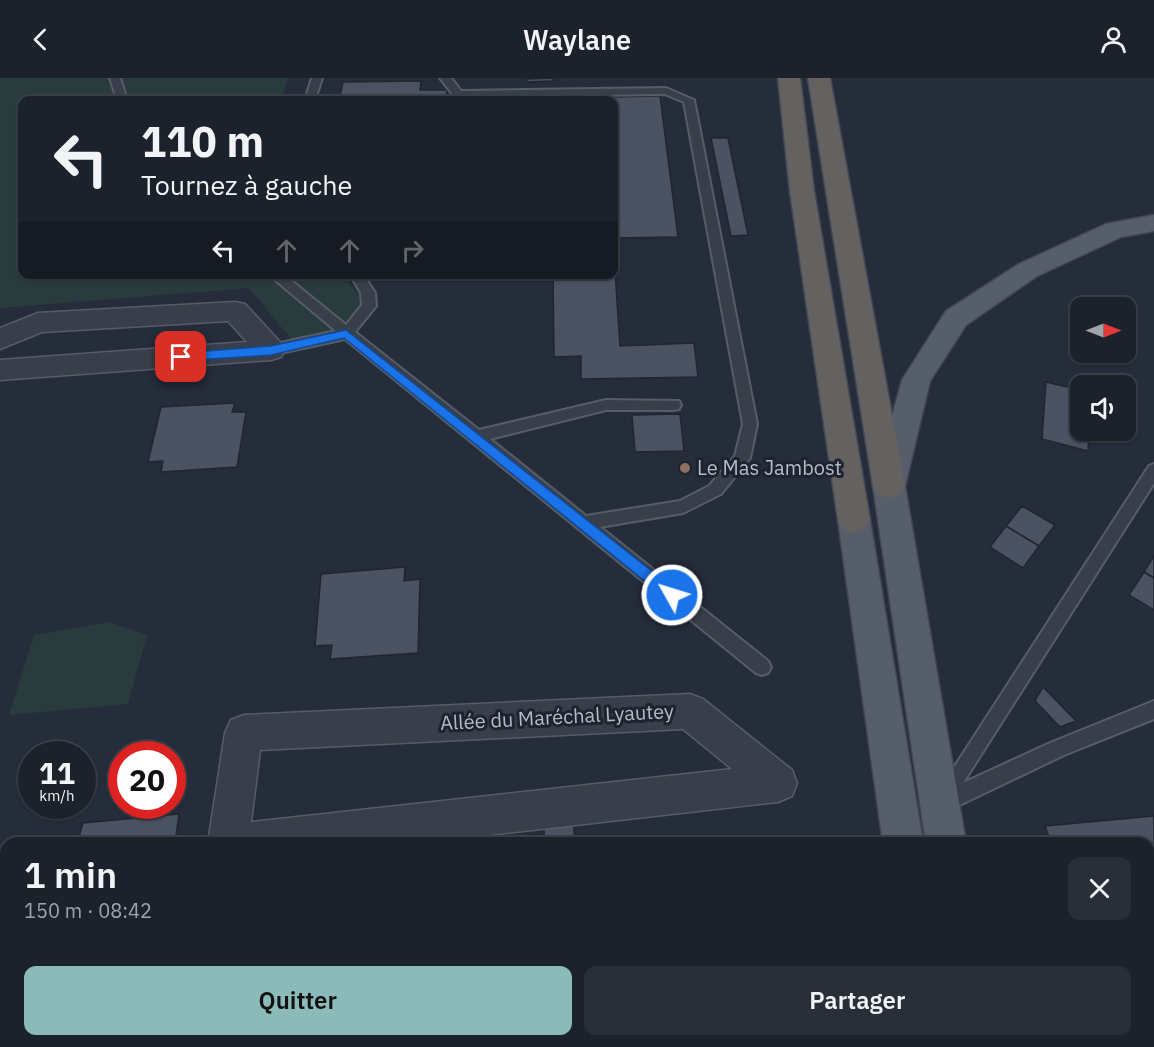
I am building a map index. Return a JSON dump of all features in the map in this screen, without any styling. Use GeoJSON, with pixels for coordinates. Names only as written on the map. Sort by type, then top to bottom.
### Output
{"type":"FeatureCollection","features":[{"type":"Feature","properties":{"kind":"highway"},"geometry":{"type":"LineString","coordinates":[[789,78],[802,191],[854,520]]}},
{"type":"Feature","properties":{"kind":"highway"},"geometry":{"type":"LineString","coordinates":[[819,78],[889,486]]}},
{"type":"Feature","properties":{"kind":"main road"},"geometry":{"type":"LineString","coordinates":[[945,837],[889,486],[916,380],[956,318],[1039,265],[1114,230],[1154,224]]}},
{"type":"Feature","properties":{"kind":"main road"},"geometry":{"type":"LineString","coordinates":[[854,520],[902,837]]}},
{"type":"Feature","properties":{"kind":"street"},"geometry":{"type":"LineString","coordinates":[[0,339],[39,323],[235,311],[271,350]]}},
{"type":"Feature","properties":{"kind":"street"},"geometry":{"type":"LineString","coordinates":[[0,370],[271,350]]}},
{"type":"Feature","properties":{"kind":"street","name":"Allée du Maréchal Lyautey"},"geometry":{"type":"LineString","coordinates":[[229,837],[244,733],[690,711],[778,783],[297,837]]}},
{"type":"Feature","properties":{"kind":"lane"},"geometry":{"type":"LineString","coordinates":[[115,78],[121,96]]}},
{"type":"Feature","properties":{"kind":"lane"},"geometry":{"type":"LineString","coordinates":[[311,96],[317,78]]}},
{"type":"Feature","properties":{"kind":"lane"},"geometry":{"type":"LineString","coordinates":[[445,78],[458,94],[666,91],[689,100],[750,424],[742,459],[715,490],[683,507],[583,523]]}},
{"type":"Feature","properties":{"kind":"lane"},"geometry":{"type":"LineString","coordinates":[[280,279],[762,667]]}},
{"type":"Feature","properties":{"kind":"lane"},"geometry":{"type":"LineString","coordinates":[[271,350],[346,334],[369,306],[368,293],[359,279]]}},
{"type":"Feature","properties":{"kind":"lane"},"geometry":{"type":"LineString","coordinates":[[475,437],[606,405],[674,405]]}},
{"type":"Feature","properties":{"kind":"lane"},"geometry":{"type":"LineString","coordinates":[[939,805],[1154,470]]}},
{"type":"Feature","properties":{"kind":"lane"},"geometry":{"type":"LineString","coordinates":[[939,805],[1057,748],[1154,710]]}},
{"type":"Feature","properties":{"kind":"shaded area"},"geometry":{"type":"Polygon","coordinates":[[[0,78],[288,78],[282,96],[18,96],[18,279],[345,279],[367,305],[346,334],[296,345],[249,288],[0,308],[0,78]]]}},
{"type":"Feature","properties":{"kind":"shaded area"},"geometry":{"type":"Polygon","coordinates":[[[109,622],[147,635],[128,704],[9,715],[34,635],[109,622]]]}},
{"type":"Feature","properties":{"kind":"building"},"geometry":{"type":"Polygon","coordinates":[[[553,78],[553,81],[527,82],[527,79],[553,78]]]}},
{"type":"Feature","properties":{"kind":"building"},"geometry":{"type":"Polygon","coordinates":[[[421,81],[420,90],[447,90],[446,96],[340,96],[343,82],[421,81]]]}},
{"type":"Feature","properties":{"kind":"building"},"geometry":{"type":"Polygon","coordinates":[[[660,96],[678,237],[618,238],[618,97],[660,96]]]}},
{"type":"Feature","properties":{"kind":"building"},"geometry":{"type":"Polygon","coordinates":[[[711,138],[728,138],[748,235],[731,236],[711,138]]]}},
{"type":"Feature","properties":{"kind":"building"},"geometry":{"type":"Polygon","coordinates":[[[553,279],[616,279],[620,346],[694,343],[698,377],[581,379],[581,356],[554,357],[553,279]]]}},
{"type":"Feature","properties":{"kind":"building"},"geometry":{"type":"Polygon","coordinates":[[[1046,382],[1070,388],[1070,441],[1088,441],[1088,451],[1042,439],[1046,382]]]}},
{"type":"Feature","properties":{"kind":"building"},"geometry":{"type":"Polygon","coordinates":[[[235,403],[232,412],[246,412],[237,467],[161,472],[163,461],[148,462],[161,407],[235,403]]]}},
{"type":"Feature","properties":{"kind":"building"},"geometry":{"type":"Polygon","coordinates":[[[680,414],[684,451],[635,452],[632,415],[680,414]]]}},
{"type":"Feature","properties":{"kind":"building"},"geometry":{"type":"Polygon","coordinates":[[[1022,506],[1055,525],[1039,546],[1006,526],[1022,506]]]}},
{"type":"Feature","properties":{"kind":"building"},"geometry":{"type":"Polygon","coordinates":[[[1006,526],[1039,546],[1023,568],[990,547],[1006,526]]]}},
{"type":"Feature","properties":{"kind":"building"},"geometry":{"type":"Polygon","coordinates":[[[1154,556],[1154,578],[1144,572],[1154,556]]]}},
{"type":"Feature","properties":{"kind":"building"},"geometry":{"type":"Polygon","coordinates":[[[405,567],[404,581],[420,579],[418,653],[330,659],[332,645],[315,646],[321,574],[405,567]]]}},
{"type":"Feature","properties":{"kind":"building"},"geometry":{"type":"Polygon","coordinates":[[[1144,572],[1154,578],[1154,610],[1129,595],[1144,572]]]}},
{"type":"Feature","properties":{"kind":"building"},"geometry":{"type":"Polygon","coordinates":[[[1043,687],[1076,721],[1060,727],[1035,701],[1043,687]]]}},
{"type":"Feature","properties":{"kind":"building"},"geometry":{"type":"Polygon","coordinates":[[[1154,816],[1154,837],[1049,837],[1045,826],[1154,816]]]}},
{"type":"Feature","properties":{"kind":"building"},"geometry":{"type":"Polygon","coordinates":[[[126,819],[178,819],[176,837],[79,837],[83,823],[126,819]]]}},
{"type":"Feature","properties":{"kind":"building"},"geometry":{"type":"Polygon","coordinates":[[[573,820],[575,837],[544,837],[543,822],[573,820]]]}},
{"type":"Feature","properties":{"kind":"place","name":"Le Mas Jambost"},"geometry":{"type":"Point","coordinates":[685,468]}},
{"type":"Feature","properties":{"kind":"route"},"geometry":{"type":"LineString","coordinates":[[181,357],[271,350],[346,334],[672,595]]}}]}
